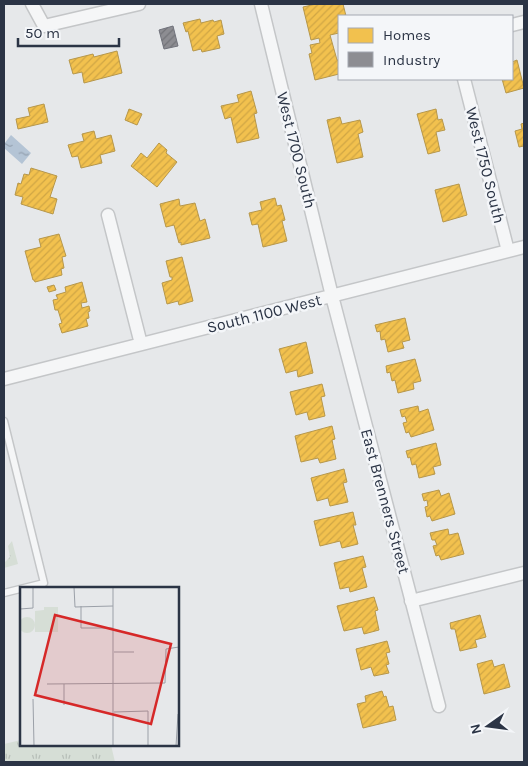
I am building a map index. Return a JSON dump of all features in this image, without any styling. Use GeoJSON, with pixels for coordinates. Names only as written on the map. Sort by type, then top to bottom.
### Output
{"type":"FeatureCollection","features":[{"type":"Feature","properties":{"kind":"street"},"geometry":{"type":"LineString","coordinates":[[32,4],[44,26],[138,4]]}},
{"type":"Feature","properties":{"kind":"street","name":"West 1700 South"},"geometry":{"type":"LineString","coordinates":[[261,4],[332,296]]}},
{"type":"Feature","properties":{"kind":"street","name":"West 1750 South"},"geometry":{"type":"LineString","coordinates":[[464,80],[508,251]]}},
{"type":"Feature","properties":{"kind":"street"},"geometry":{"type":"LineString","coordinates":[[108,215],[141,344]]}},
{"type":"Feature","properties":{"kind":"street","name":"South 1100 West"},"geometry":{"type":"LineString","coordinates":[[4,379],[524,247]]}},
{"type":"Feature","properties":{"kind":"street","name":"East Brenners Street"},"geometry":{"type":"LineString","coordinates":[[332,296],[439,706]]}},
{"type":"Feature","properties":{"kind":"street"},"geometry":{"type":"LineString","coordinates":[[412,601],[524,573]]}},
{"type":"Feature","properties":{"kind":"lane"},"geometry":{"type":"LineString","coordinates":[[4,421],[44,583],[28,587]]}},
{"type":"Feature","properties":{"kind":"lane"},"geometry":{"type":"LineString","coordinates":[[4,593],[20,589]]}},
{"type":"Feature","properties":{"kind":"green space"},"geometry":{"type":"Polygon","coordinates":[[[12,541],[18,564],[4,568],[4,563],[10,557],[8,546],[12,541]]]}},
{"type":"Feature","properties":{"kind":"green space"},"geometry":{"type":"Polygon","coordinates":[[[20,740],[20,746],[111,746],[115,762],[4,762],[4,744],[20,740]]]}},
{"type":"Feature","properties":{"kind":"water"},"geometry":{"type":"Polygon","coordinates":[[[11,135],[31,153],[22,164],[4,148],[4,144],[11,135]]]}},
{"type":"Feature","properties":{"kind":"building: Homes"},"geometry":{"type":"Polygon","coordinates":[[[316,4],[343,4],[346,15],[338,15],[338,33],[330,35],[338,60],[338,74],[315,80],[309,54],[312,53],[310,45],[320,43],[319,38],[311,40],[303,7],[316,4]]]}},
{"type":"Feature","properties":{"kind":"building: Homes"},"geometry":{"type":"Polygon","coordinates":[[[200,19],[201,23],[221,20],[224,34],[217,36],[220,48],[202,52],[201,49],[193,51],[188,31],[186,32],[183,23],[200,19]]]}},
{"type":"Feature","properties":{"kind":"building: Homes"},"geometry":{"type":"Polygon","coordinates":[[[117,51],[122,73],[84,83],[82,72],[73,74],[69,60],[93,54],[94,57],[117,51]]]}},
{"type":"Feature","properties":{"kind":"building: Homes"},"geometry":{"type":"Polygon","coordinates":[[[517,60],[524,88],[506,93],[502,80],[513,80],[513,62],[517,60]]]}},
{"type":"Feature","properties":{"kind":"building: Homes"},"geometry":{"type":"Polygon","coordinates":[[[251,91],[257,113],[254,114],[259,138],[237,143],[231,117],[225,119],[221,106],[239,102],[237,95],[251,91]]]}},
{"type":"Feature","properties":{"kind":"building: Homes"},"geometry":{"type":"Polygon","coordinates":[[[44,104],[48,122],[18,129],[16,119],[30,116],[28,108],[44,104]]]}},
{"type":"Feature","properties":{"kind":"building: Homes"},"geometry":{"type":"Polygon","coordinates":[[[129,109],[142,114],[137,125],[125,120],[129,109]]]}},
{"type":"Feature","properties":{"kind":"building: Homes"},"geometry":{"type":"Polygon","coordinates":[[[436,109],[438,120],[442,119],[445,130],[436,132],[440,151],[428,154],[417,114],[436,109]]]}},
{"type":"Feature","properties":{"kind":"building: Homes"},"geometry":{"type":"Polygon","coordinates":[[[340,117],[342,124],[360,120],[363,132],[358,134],[363,157],[337,163],[327,120],[340,117]]]}},
{"type":"Feature","properties":{"kind":"building: Homes"},"geometry":{"type":"Polygon","coordinates":[[[524,123],[524,146],[519,147],[515,131],[522,129],[521,124],[524,123]]]}},
{"type":"Feature","properties":{"kind":"building: Homes"},"geometry":{"type":"Polygon","coordinates":[[[94,131],[96,139],[111,135],[115,151],[100,155],[102,163],[81,168],[78,156],[72,157],[68,145],[84,141],[82,134],[94,131]]]}},
{"type":"Feature","properties":{"kind":"building: Homes"},"geometry":{"type":"Polygon","coordinates":[[[159,143],[167,150],[166,153],[177,162],[157,187],[131,166],[141,153],[147,158],[159,143]]]}},
{"type":"Feature","properties":{"kind":"building: Homes"},"geometry":{"type":"Polygon","coordinates":[[[31,168],[57,176],[50,197],[57,199],[53,214],[21,204],[23,197],[15,195],[18,183],[21,184],[24,174],[29,175],[31,168]]]}},
{"type":"Feature","properties":{"kind":"building: Homes"},"geometry":{"type":"Polygon","coordinates":[[[459,184],[467,215],[443,222],[435,190],[459,184]]]}},
{"type":"Feature","properties":{"kind":"building: Homes"},"geometry":{"type":"Polygon","coordinates":[[[275,198],[277,206],[281,205],[285,220],[282,221],[287,241],[263,247],[258,224],[252,225],[249,213],[262,210],[260,202],[275,198]]]}},
{"type":"Feature","properties":{"kind":"building: Homes"},"geometry":{"type":"Polygon","coordinates":[[[179,199],[180,206],[195,203],[200,221],[205,219],[210,238],[181,245],[174,225],[166,227],[160,204],[179,199]]]}},
{"type":"Feature","properties":{"kind":"building: Homes"},"geometry":{"type":"Polygon","coordinates":[[[59,234],[66,256],[62,257],[64,268],[61,269],[62,275],[35,282],[25,251],[41,247],[39,239],[59,234]]]}},
{"type":"Feature","properties":{"kind":"building: Homes"},"geometry":{"type":"Polygon","coordinates":[[[182,257],[193,301],[179,305],[178,301],[167,304],[162,283],[172,280],[172,277],[170,277],[166,261],[182,257]]]}},
{"type":"Feature","properties":{"kind":"building: Homes"},"geometry":{"type":"Polygon","coordinates":[[[82,282],[87,302],[81,303],[82,308],[89,306],[90,311],[88,312],[89,318],[86,319],[88,326],[62,333],[59,324],[62,323],[58,310],[55,310],[53,300],[58,299],[56,295],[66,292],[65,287],[82,282]]]}},
{"type":"Feature","properties":{"kind":"building: Homes"},"geometry":{"type":"Polygon","coordinates":[[[54,285],[56,290],[49,292],[47,287],[54,285]]]}},
{"type":"Feature","properties":{"kind":"building: Homes"},"geometry":{"type":"Polygon","coordinates":[[[405,318],[410,340],[402,342],[404,348],[388,352],[385,339],[381,340],[380,331],[377,332],[375,325],[405,318]]]}},
{"type":"Feature","properties":{"kind":"building: Homes"},"geometry":{"type":"Polygon","coordinates":[[[306,342],[313,373],[298,377],[297,370],[286,373],[279,349],[306,342]]]}},
{"type":"Feature","properties":{"kind":"building: Homes"},"geometry":{"type":"Polygon","coordinates":[[[415,359],[421,381],[413,383],[414,389],[398,393],[395,380],[392,381],[390,372],[387,373],[386,366],[415,359]]]}},
{"type":"Feature","properties":{"kind":"building: Homes"},"geometry":{"type":"Polygon","coordinates":[[[322,384],[325,396],[321,397],[325,416],[309,420],[307,412],[296,415],[290,392],[322,384]]]}},
{"type":"Feature","properties":{"kind":"building: Homes"},"geometry":{"type":"Polygon","coordinates":[[[418,406],[419,412],[428,409],[434,430],[411,437],[409,432],[406,433],[403,423],[407,422],[405,416],[402,417],[400,410],[418,406]]]}},
{"type":"Feature","properties":{"kind":"building: Homes"},"geometry":{"type":"Polygon","coordinates":[[[332,426],[335,439],[332,440],[336,459],[320,463],[318,458],[301,462],[295,436],[332,426]]]}},
{"type":"Feature","properties":{"kind":"building: Homes"},"geometry":{"type":"Polygon","coordinates":[[[436,443],[441,465],[433,467],[435,474],[419,478],[416,464],[412,465],[406,451],[436,443]]]}},
{"type":"Feature","properties":{"kind":"building: Homes"},"geometry":{"type":"Polygon","coordinates":[[[344,469],[347,482],[343,483],[348,502],[330,506],[328,498],[317,501],[311,478],[344,469]]]}},
{"type":"Feature","properties":{"kind":"building: Homes"},"geometry":{"type":"Polygon","coordinates":[[[439,490],[441,496],[449,493],[455,514],[432,521],[430,516],[427,517],[425,507],[428,506],[427,500],[424,501],[422,494],[439,490]]]}},
{"type":"Feature","properties":{"kind":"building: Homes"},"geometry":{"type":"Polygon","coordinates":[[[353,512],[356,525],[353,525],[358,544],[342,548],[340,541],[320,546],[314,521],[353,512]]]}},
{"type":"Feature","properties":{"kind":"building: Homes"},"geometry":{"type":"Polygon","coordinates":[[[448,529],[449,535],[458,533],[464,554],[441,560],[439,555],[436,556],[433,546],[437,545],[435,540],[432,540],[430,533],[448,529]]]}},
{"type":"Feature","properties":{"kind":"building: Homes"},"geometry":{"type":"Polygon","coordinates":[[[363,556],[366,567],[362,568],[367,587],[350,592],[349,587],[340,589],[334,563],[363,556]]]}},
{"type":"Feature","properties":{"kind":"building: Homes"},"geometry":{"type":"Polygon","coordinates":[[[374,597],[378,610],[375,611],[379,630],[364,634],[362,627],[344,631],[337,606],[374,597]]]}},
{"type":"Feature","properties":{"kind":"building: Homes"},"geometry":{"type":"Polygon","coordinates":[[[480,615],[486,637],[475,640],[477,647],[460,651],[455,629],[451,629],[450,623],[480,615]]]}},
{"type":"Feature","properties":{"kind":"building: Homes"},"geometry":{"type":"Polygon","coordinates":[[[387,641],[390,652],[386,653],[389,664],[386,665],[389,673],[374,676],[371,667],[361,670],[356,649],[387,641]]]}},
{"type":"Feature","properties":{"kind":"building: Homes"},"geometry":{"type":"Polygon","coordinates":[[[492,660],[494,667],[504,664],[510,687],[484,694],[477,664],[492,660]]]}},
{"type":"Feature","properties":{"kind":"building: Homes"},"geometry":{"type":"Polygon","coordinates":[[[382,691],[384,697],[386,696],[389,707],[393,706],[396,720],[363,728],[357,704],[366,702],[365,696],[382,691]]]}},
{"type":"Feature","properties":{"kind":"building: Industry"},"geometry":{"type":"Polygon","coordinates":[[[173,26],[178,46],[164,49],[159,30],[173,26]]]}}]}
